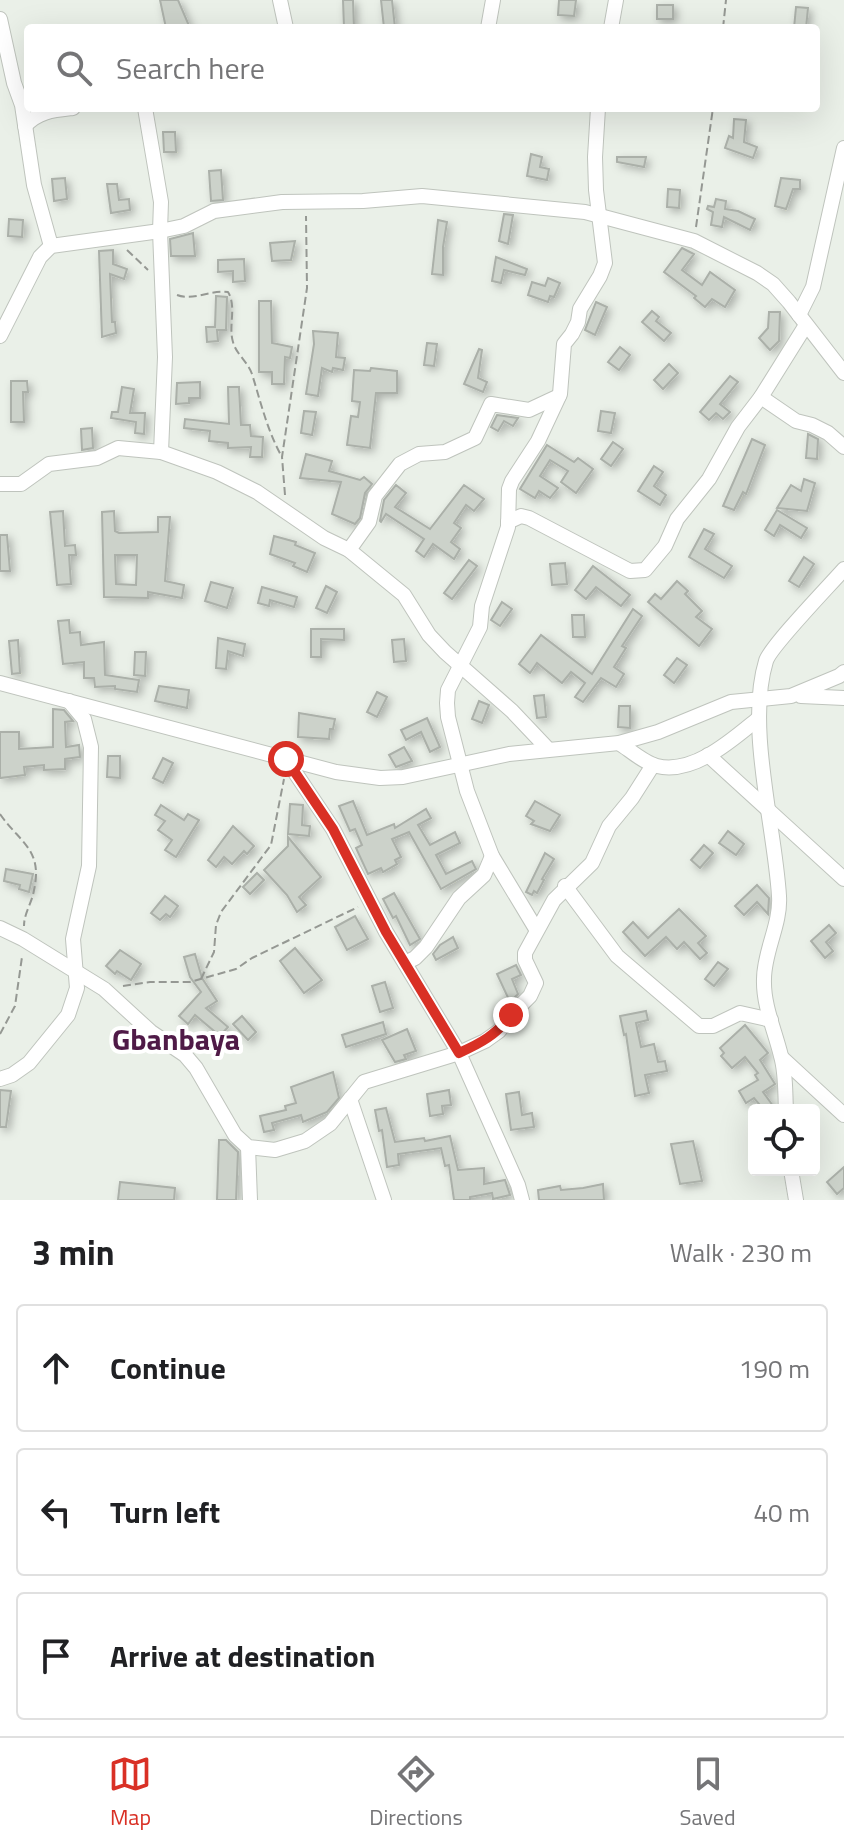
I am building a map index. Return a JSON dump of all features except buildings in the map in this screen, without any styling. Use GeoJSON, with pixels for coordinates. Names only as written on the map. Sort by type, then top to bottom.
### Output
{"type":"FeatureCollection","features":[{"type":"Feature","properties":{"kind":"street"},"geometry":{"type":"LineString","coordinates":[[280,0],[285,24]]}},
{"type":"Feature","properties":{"kind":"street"},"geometry":{"type":"LineString","coordinates":[[489,24],[493,0]]}},
{"type":"Feature","properties":{"kind":"street"},"geometry":{"type":"LineString","coordinates":[[612,24],[616,0]]}},
{"type":"Feature","properties":{"kind":"street"},"geometry":{"type":"LineString","coordinates":[[0,19],[22,105],[34,185],[51,246]]}},
{"type":"Feature","properties":{"kind":"street"},"geometry":{"type":"LineString","coordinates":[[25,126],[31,119],[46,112]]}},
{"type":"Feature","properties":{"kind":"street"},"geometry":{"type":"LineString","coordinates":[[146,112],[161,202],[165,357],[161,452]]}},
{"type":"Feature","properties":{"kind":"street"},"geometry":{"type":"LineString","coordinates":[[536,929],[492,856],[467,791],[447,703],[448,690],[478,634],[482,606],[508,522],[512,481],[538,441],[559,396],[564,344],[572,334],[580,309],[605,263],[595,157],[598,112]]}},
{"type":"Feature","properties":{"kind":"street"},"geometry":{"type":"LineString","coordinates":[[508,522],[521,516],[529,518],[630,571],[645,570],[665,546],[677,519],[709,479],[738,427],[761,397],[803,320],[844,148]]}},
{"type":"Feature","properties":{"kind":"street"},"geometry":{"type":"LineString","coordinates":[[0,336],[40,257],[51,246],[184,226],[225,209],[299,201],[363,201],[422,196],[567,209],[694,241],[773,284],[844,373]]}},
{"type":"Feature","properties":{"kind":"street"},"geometry":{"type":"LineString","coordinates":[[349,550],[369,522],[375,496],[391,473],[407,458],[445,452],[475,438],[491,404],[529,410],[559,396]]}},
{"type":"Feature","properties":{"kind":"street"},"geometry":{"type":"LineString","coordinates":[[761,397],[796,421],[828,433],[844,447]]}},
{"type":"Feature","properties":{"kind":"street"},"geometry":{"type":"LineString","coordinates":[[0,484],[21,484],[49,464],[97,458],[118,448],[161,452],[217,472],[284,508],[324,538],[349,550],[404,595],[429,635],[460,667],[512,711],[548,749]]}},
{"type":"Feature","properties":{"kind":"street"},"geometry":{"type":"LineString","coordinates":[[786,1104],[782,1058],[763,980],[779,899],[759,718],[760,699],[766,658],[844,569]]}},
{"type":"Feature","properties":{"kind":"street"},"geometry":{"type":"LineString","coordinates":[[791,696],[844,672]]}},
{"type":"Feature","properties":{"kind":"street"},"geometry":{"type":"LineString","coordinates":[[0,683],[336,772],[380,778],[403,777],[548,749],[619,743],[658,732],[731,702],[791,696],[844,698]]}},
{"type":"Feature","properties":{"kind":"street"},"geometry":{"type":"LineString","coordinates":[[0,1079],[29,1063],[68,1015],[76,995],[73,939],[89,866],[91,747],[84,719],[69,701]]}},
{"type":"Feature","properties":{"kind":"street"},"geometry":{"type":"LineString","coordinates":[[619,743],[653,765],[676,767],[708,755],[759,718]]}},
{"type":"Feature","properties":{"kind":"street"},"geometry":{"type":"LineString","coordinates":[[708,755],[844,879]]}},
{"type":"Feature","properties":{"kind":"street"},"geometry":{"type":"LineString","coordinates":[[286,759],[333,829],[405,963],[459,1053],[522,1200]]}},
{"type":"Feature","properties":{"kind":"street"},"geometry":{"type":"LineString","coordinates":[[0,928],[104,989],[151,1032],[185,1055],[196,1068],[235,1135],[248,1147],[275,1150],[305,1141],[330,1124],[364,1082],[459,1053],[499,1031],[530,996],[536,979],[527,965],[525,953],[536,929],[565,886],[592,863],[609,826],[653,765]]}},
{"type":"Feature","properties":{"kind":"street"},"geometry":{"type":"LineString","coordinates":[[405,963],[426,947],[459,898],[484,875],[492,856]]}},
{"type":"Feature","properties":{"kind":"street"},"geometry":{"type":"LineString","coordinates":[[565,886],[617,956],[699,1026],[713,1026],[740,1013],[771,1020]]}},
{"type":"Feature","properties":{"kind":"street"},"geometry":{"type":"LineString","coordinates":[[782,1058],[844,1115]]}},
{"type":"Feature","properties":{"kind":"street"},"geometry":{"type":"LineString","coordinates":[[350,1099],[384,1200]]}},
{"type":"Feature","properties":{"kind":"street"},"geometry":{"type":"LineString","coordinates":[[248,1147],[250,1200]]}},
{"type":"Feature","properties":{"kind":"street"},"geometry":{"type":"LineString","coordinates":[[792,1176],[796,1200]]}},
{"type":"Feature","properties":{"kind":"path"},"geometry":{"type":"LineString","coordinates":[[723,24],[726,0]]}},
{"type":"Feature","properties":{"kind":"path"},"geometry":{"type":"LineString","coordinates":[[694,241],[712,112]]}},
{"type":"Feature","properties":{"kind":"path"},"geometry":{"type":"LineString","coordinates":[[284,508],[286,481],[282,457],[307,288],[307,216],[299,201]]}},
{"type":"Feature","properties":{"kind":"path"},"geometry":{"type":"LineString","coordinates":[[116,238],[140,266],[163,280],[179,297],[228,292],[232,298],[231,333],[234,347],[251,372],[270,436],[282,457]]}},
{"type":"Feature","properties":{"kind":"path"},"geometry":{"type":"LineString","coordinates":[[200,980],[214,952],[216,925],[221,912],[271,845],[286,759]]}},
{"type":"Feature","properties":{"kind":"path"},"geometry":{"type":"LineString","coordinates":[[0,814],[31,848],[35,864],[34,892],[24,919],[15,1006],[0,1034]]}},
{"type":"Feature","properties":{"kind":"path"},"geometry":{"type":"LineString","coordinates":[[104,989],[150,982],[190,982],[236,969],[252,958],[340,918],[370,900]]}},
{"type":"Feature","properties":{"kind":"district","name":"Gbanbaya"},"geometry":{"type":"Point","coordinates":[176,1039]}},
{"type":"Feature","properties":{"kind":"route"},"geometry":{"type":"LineString","coordinates":[[286,759],[333,829],[386,932],[459,1053],[499,1031],[511,1015]]}}]}
